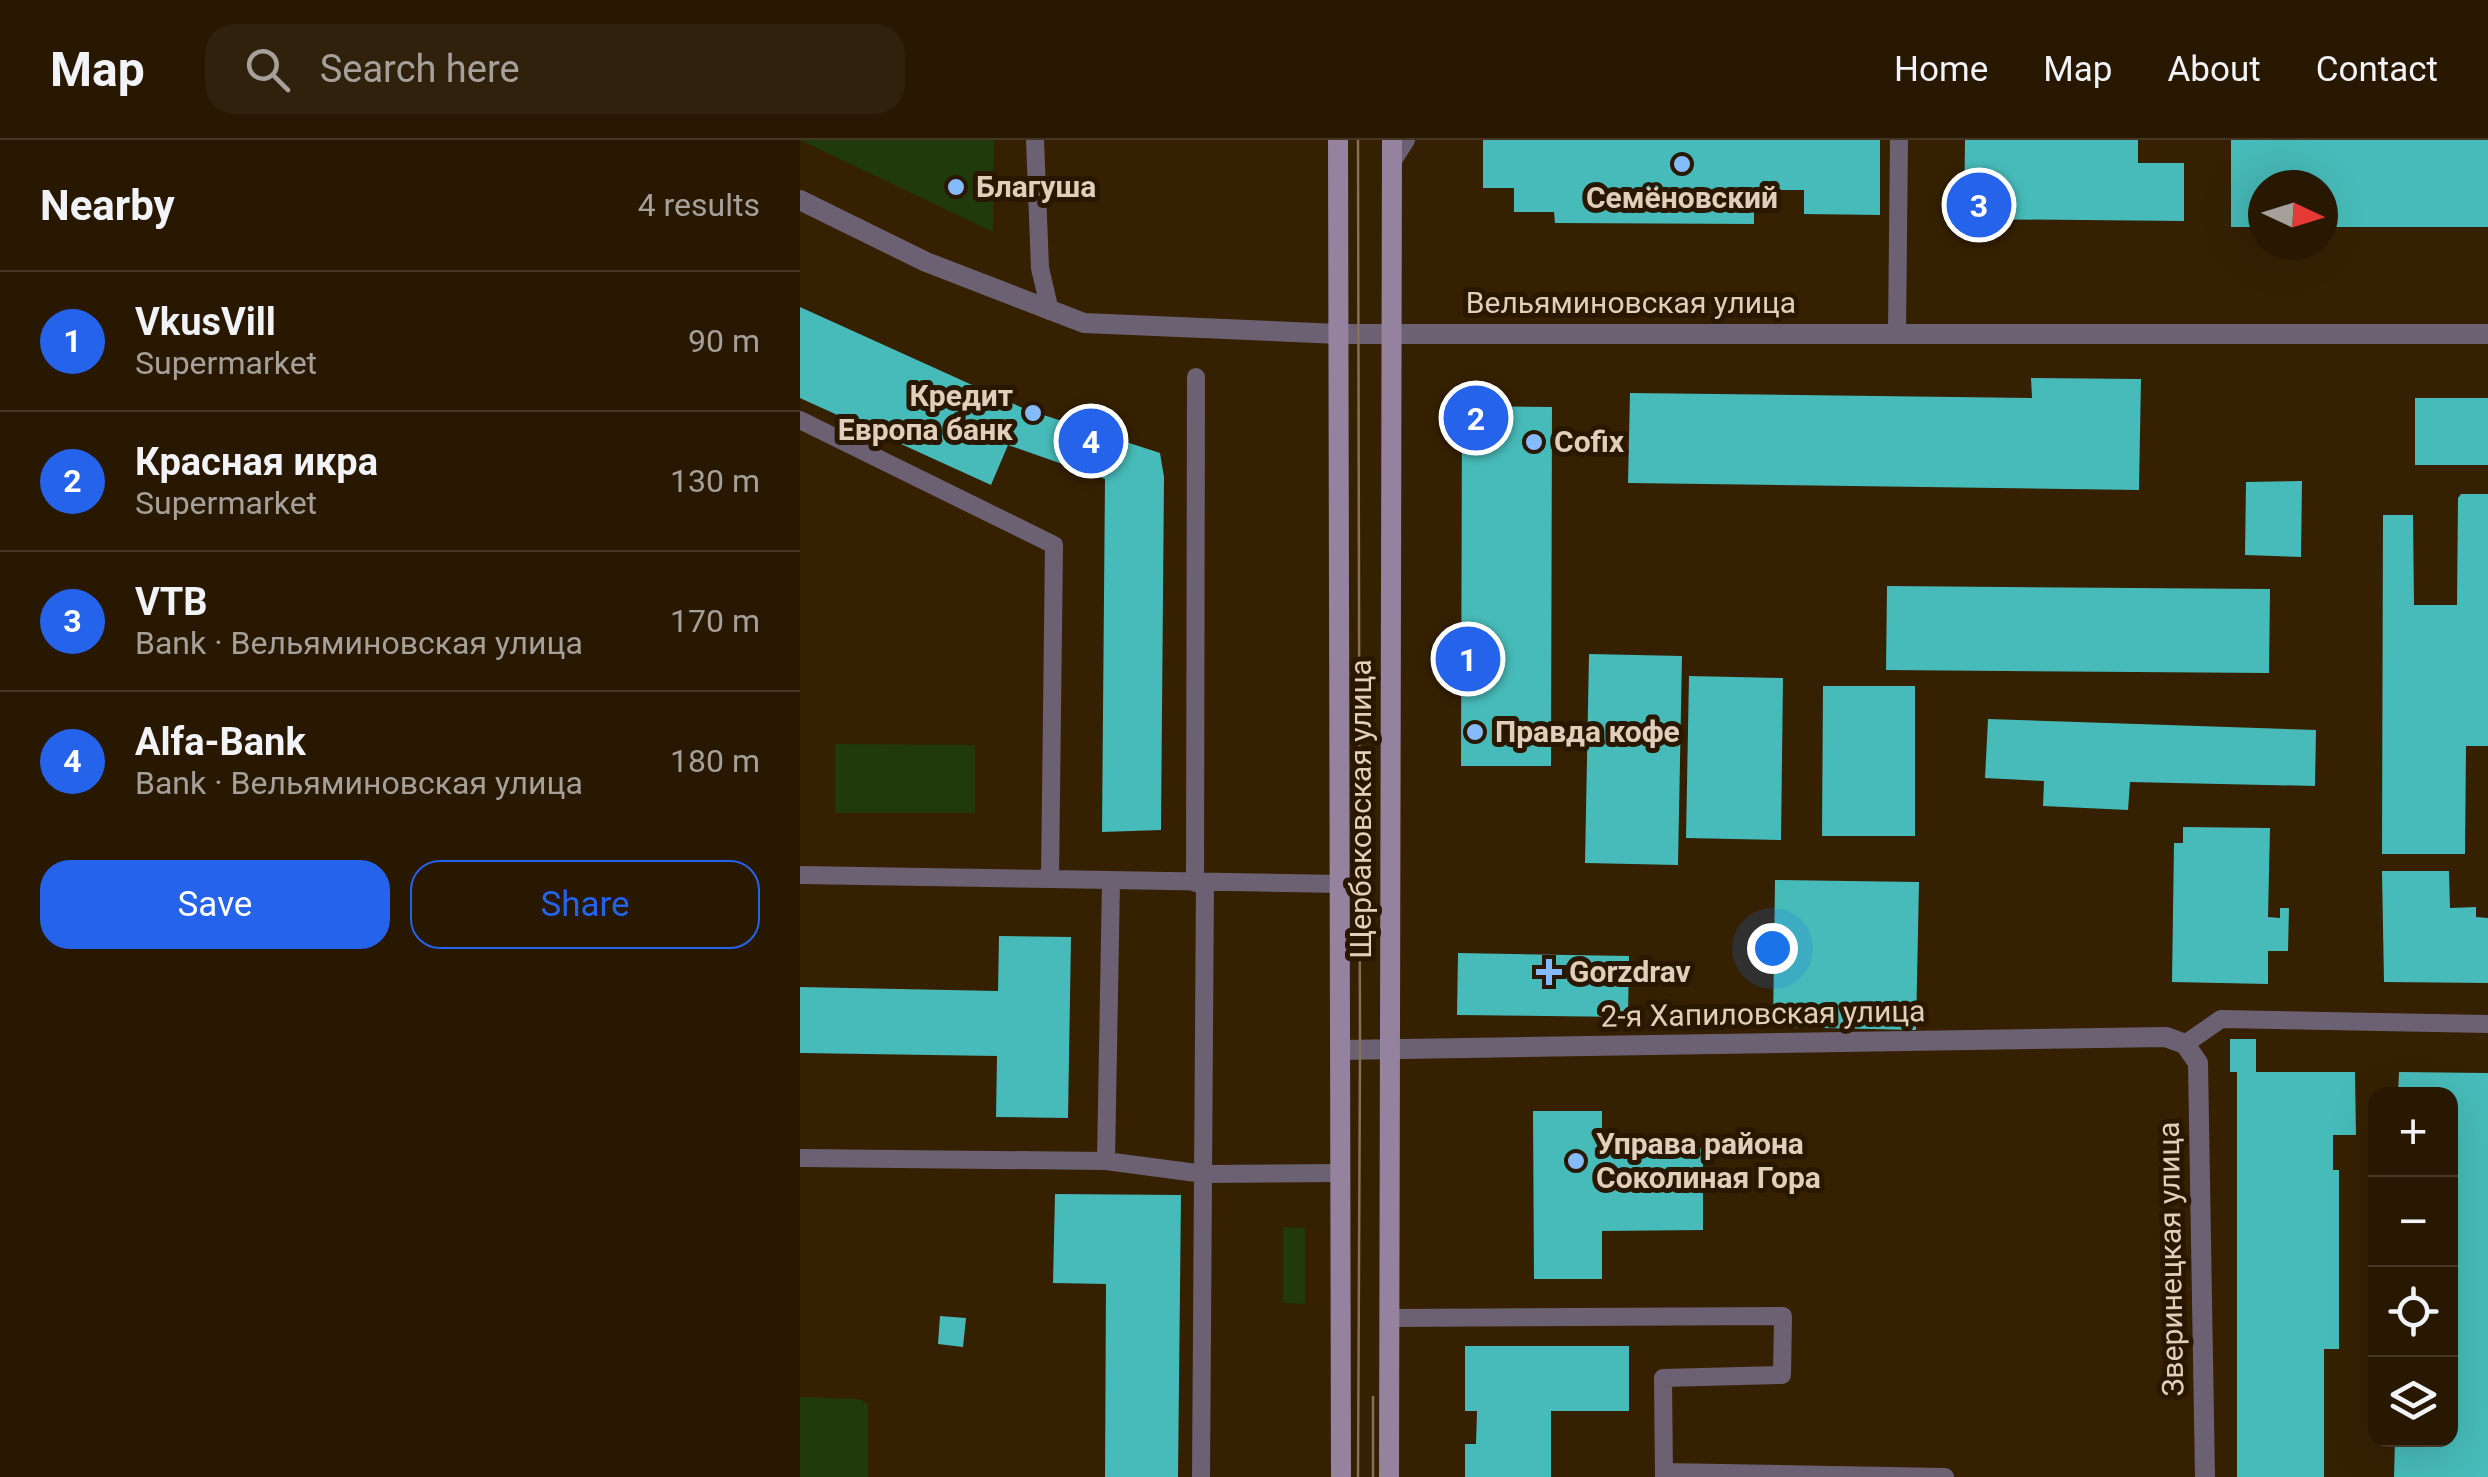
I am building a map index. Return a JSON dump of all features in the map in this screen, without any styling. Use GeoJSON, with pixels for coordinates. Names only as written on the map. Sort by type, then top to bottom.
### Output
{"type":"FeatureCollection","features":[{"type":"Feature","properties":{"kind":"main road","name":"Щербаковская улица"},"geometry":{"type":"LineString","coordinates":[[1338,140],[1341,1477]]}},
{"type":"Feature","properties":{"kind":"main road","name":"Щербаковская улица"},"geometry":{"type":"LineString","coordinates":[[1389,1477],[1392,140]]}},
{"type":"Feature","properties":{"kind":"street","name":"Вельяминовская улица"},"geometry":{"type":"LineString","coordinates":[[800,200],[926,262],[1084,323],[1339,334],[2488,334]]}},
{"type":"Feature","properties":{"kind":"street","name":"2-я Хапиловская улица"},"geometry":{"type":"LineString","coordinates":[[1341,1050],[2166,1037],[2186,1044]]}},
{"type":"Feature","properties":{"kind":"street","name":"Зверинецкая улица"},"geometry":{"type":"LineString","coordinates":[[2186,1044],[2198,1063],[2205,1477]]}},
{"type":"Feature","properties":{"kind":"lane"},"geometry":{"type":"LineString","coordinates":[[1035,140],[1040,268],[1050,311]]}},
{"type":"Feature","properties":{"kind":"lane"},"geometry":{"type":"LineString","coordinates":[[1392,162],[1406,140]]}},
{"type":"Feature","properties":{"kind":"lane"},"geometry":{"type":"LineString","coordinates":[[1897,334],[1899,140]]}},
{"type":"Feature","properties":{"kind":"lane"},"geometry":{"type":"LineString","coordinates":[[1196,377],[1204,1174],[1202,1477]]}},
{"type":"Feature","properties":{"kind":"lane"},"geometry":{"type":"LineString","coordinates":[[800,420],[1054,545],[1050,879]]}},
{"type":"Feature","properties":{"kind":"lane"},"geometry":{"type":"LineString","coordinates":[[800,875],[1340,884]]}},
{"type":"Feature","properties":{"kind":"lane"},"geometry":{"type":"LineString","coordinates":[[1106,1161],[1111,882]]}},
{"type":"Feature","properties":{"kind":"lane"},"geometry":{"type":"LineString","coordinates":[[2186,1044],[2221,1019],[2488,1024]]}},
{"type":"Feature","properties":{"kind":"lane"},"geometry":{"type":"LineString","coordinates":[[800,1158],[1106,1161],[1204,1174],[1340,1173]]}},
{"type":"Feature","properties":{"kind":"lane"},"geometry":{"type":"LineString","coordinates":[[1388,1318],[1783,1316],[1782,1375],[1663,1378],[1664,1475],[1945,1477]]}},
{"type":"Feature","properties":{"kind":"green space"},"geometry":{"type":"Polygon","coordinates":[[[800,140],[994,140],[993,232],[800,140]]]}},
{"type":"Feature","properties":{"kind":"green space"},"geometry":{"type":"Polygon","coordinates":[[[835,744],[975,745],[975,813],[835,813],[835,744]]]}},
{"type":"Feature","properties":{"kind":"green space"},"geometry":{"type":"Polygon","coordinates":[[[1283,1227],[1305,1228],[1305,1304],[1283,1303],[1283,1227]]]}},
{"type":"Feature","properties":{"kind":"green space"},"geometry":{"type":"Polygon","coordinates":[[[800,1397],[858,1399],[868,1404],[868,1477],[800,1477],[800,1397]]]}},
{"type":"Feature","properties":{"kind":"building","name":"Семёновский"},"geometry":{"type":"Polygon","coordinates":[[[1483,140],[1880,140],[1880,215],[1804,214],[1804,190],[1754,190],[1754,224],[1555,223],[1554,212],[1514,212],[1514,188],[1483,188],[1483,140]]]}},
{"type":"Feature","properties":{"kind":"building"},"geometry":{"type":"Polygon","coordinates":[[[1965,140],[2138,140],[2138,163],[2184,163],[2184,221],[1964,219],[1965,140]]]}},
{"type":"Feature","properties":{"kind":"building"},"geometry":{"type":"Polygon","coordinates":[[[2231,140],[2488,140],[2488,227],[2338,227],[2338,170],[2248,170],[2248,227],[2231,227],[2231,140]]]}},
{"type":"Feature","properties":{"kind":"building"},"geometry":{"type":"Polygon","coordinates":[[[800,307],[1025,409],[1160,453],[1164,477],[1161,830],[1102,832],[1105,479],[1008,445],[991,485],[800,398],[800,307]]]}},
{"type":"Feature","properties":{"kind":"building"},"geometry":{"type":"Polygon","coordinates":[[[2031,378],[2141,379],[2139,490],[1628,483],[1630,393],[2032,398],[2031,378]]]}},
{"type":"Feature","properties":{"kind":"building"},"geometry":{"type":"Polygon","coordinates":[[[2415,398],[2488,398],[2488,465],[2415,465],[2415,398]]]}},
{"type":"Feature","properties":{"kind":"building"},"geometry":{"type":"Polygon","coordinates":[[[1462,406],[1552,407],[1551,766],[1461,766],[1462,406]]]}},
{"type":"Feature","properties":{"kind":"building"},"geometry":{"type":"Polygon","coordinates":[[[2302,481],[2301,557],[2245,555],[2246,482],[2302,481]]]}},
{"type":"Feature","properties":{"kind":"building"},"geometry":{"type":"Polygon","coordinates":[[[2461,494],[2488,494],[2488,746],[2466,746],[2465,854],[2382,854],[2383,515],[2413,515],[2414,605],[2457,605],[2461,494]]]}},
{"type":"Feature","properties":{"kind":"building"},"geometry":{"type":"Polygon","coordinates":[[[1887,586],[2270,589],[2269,673],[1886,670],[1887,586]]]}},
{"type":"Feature","properties":{"kind":"building"},"geometry":{"type":"Polygon","coordinates":[[[1589,654],[1682,656],[1678,865],[1585,863],[1589,654]]]}},
{"type":"Feature","properties":{"kind":"building"},"geometry":{"type":"Polygon","coordinates":[[[1689,676],[1783,678],[1781,840],[1686,838],[1689,676]]]}},
{"type":"Feature","properties":{"kind":"building"},"geometry":{"type":"Polygon","coordinates":[[[1823,686],[1915,686],[1915,836],[1822,836],[1823,686]]]}},
{"type":"Feature","properties":{"kind":"building"},"geometry":{"type":"Polygon","coordinates":[[[1988,719],[2316,730],[2315,786],[2130,782],[2128,810],[2043,806],[2044,781],[1985,778],[1988,719]]]}},
{"type":"Feature","properties":{"kind":"building"},"geometry":{"type":"Polygon","coordinates":[[[2183,827],[2270,828],[2268,917],[2280,918],[2280,908],[2289,908],[2288,951],[2268,951],[2268,984],[2172,982],[2174,843],[2183,843],[2183,827]]]}},
{"type":"Feature","properties":{"kind":"building"},"geometry":{"type":"Polygon","coordinates":[[[2382,871],[2449,871],[2450,908],[2476,907],[2476,917],[2488,918],[2488,983],[2384,982],[2382,871]]]}},
{"type":"Feature","properties":{"kind":"building"},"geometry":{"type":"Polygon","coordinates":[[[1775,880],[1919,882],[1916,1030],[1773,1027],[1775,880]]]}},
{"type":"Feature","properties":{"kind":"building"},"geometry":{"type":"Polygon","coordinates":[[[999,936],[1071,937],[1068,1118],[996,1117],[997,1056],[800,1053],[800,987],[998,991],[999,936]]]}},
{"type":"Feature","properties":{"kind":"building"},"geometry":{"type":"Polygon","coordinates":[[[1458,953],[1629,956],[1628,1017],[1457,1015],[1458,953]]]}},
{"type":"Feature","properties":{"kind":"building"},"geometry":{"type":"Polygon","coordinates":[[[2230,1039],[2256,1039],[2256,1072],[2355,1072],[2356,1135],[2333,1135],[2333,1170],[2339,1170],[2339,1349],[2324,1349],[2324,1477],[2237,1477],[2237,1072],[2230,1072],[2230,1039]]]}},
{"type":"Feature","properties":{"kind":"building"},"geometry":{"type":"Polygon","coordinates":[[[2399,1072],[2488,1073],[2488,1477],[2394,1477],[2395,1447],[2458,1447],[2458,1087],[2398,1087],[2399,1072]]]}},
{"type":"Feature","properties":{"kind":"building"},"geometry":{"type":"Polygon","coordinates":[[[1533,1111],[1602,1111],[1602,1148],[1703,1148],[1703,1230],[1602,1231],[1602,1279],[1534,1279],[1533,1111]]]}},
{"type":"Feature","properties":{"kind":"building"},"geometry":{"type":"Polygon","coordinates":[[[1055,1194],[1181,1195],[1178,1477],[1105,1477],[1106,1284],[1053,1283],[1055,1194]]]}},
{"type":"Feature","properties":{"kind":"building"},"geometry":{"type":"Polygon","coordinates":[[[940,1316],[966,1318],[963,1347],[938,1344],[940,1316]]]}},
{"type":"Feature","properties":{"kind":"building"},"geometry":{"type":"Polygon","coordinates":[[[1465,1346],[1629,1346],[1629,1411],[1551,1411],[1551,1477],[1465,1477],[1465,1444],[1476,1444],[1477,1411],[1465,1411],[1465,1346]]]}},
{"type":"Feature","properties":{"kind":"tram line"},"geometry":{"type":"LineString","coordinates":[[1358,140],[1358,1477]]}},
{"type":"Feature","properties":{"kind":"tram line"},"geometry":{"type":"LineString","coordinates":[[1373,1397],[1373,1477]]}},
{"type":"Feature","properties":{"kind":"place","name":"Семёновский"},"geometry":{"type":"Point","coordinates":[1682,164]}},
{"type":"Feature","properties":{"kind":"place","name":"Благуша"},"geometry":{"type":"Point","coordinates":[956,187]}},
{"type":"Feature","properties":{"kind":"place","name":"VTB"},"geometry":{"type":"Point","coordinates":[1979,205]}},
{"type":"Feature","properties":{"kind":"place","name":"Кредит Европа банк"},"geometry":{"type":"Point","coordinates":[1033,413]}},
{"type":"Feature","properties":{"kind":"place","name":"Красная икра"},"geometry":{"type":"Point","coordinates":[1476,418]}},
{"type":"Feature","properties":{"kind":"place","name":"Alfa-Bank"},"geometry":{"type":"Point","coordinates":[1091,441]}},
{"type":"Feature","properties":{"kind":"place","name":"Cofix"},"geometry":{"type":"Point","coordinates":[1534,442]}},
{"type":"Feature","properties":{"kind":"place","name":"VkusVill"},"geometry":{"type":"Point","coordinates":[1468,659]}},
{"type":"Feature","properties":{"kind":"place","name":"Правда кофе"},"geometry":{"type":"Point","coordinates":[1475,732]}},
{"type":"Feature","properties":{"kind":"place","name":"Gorzdrav"},"geometry":{"type":"Point","coordinates":[1549,972]}},
{"type":"Feature","properties":{"kind":"place","name":"Управа района Соколиная Гора"},"geometry":{"type":"Point","coordinates":[1576,1161]}}]}
